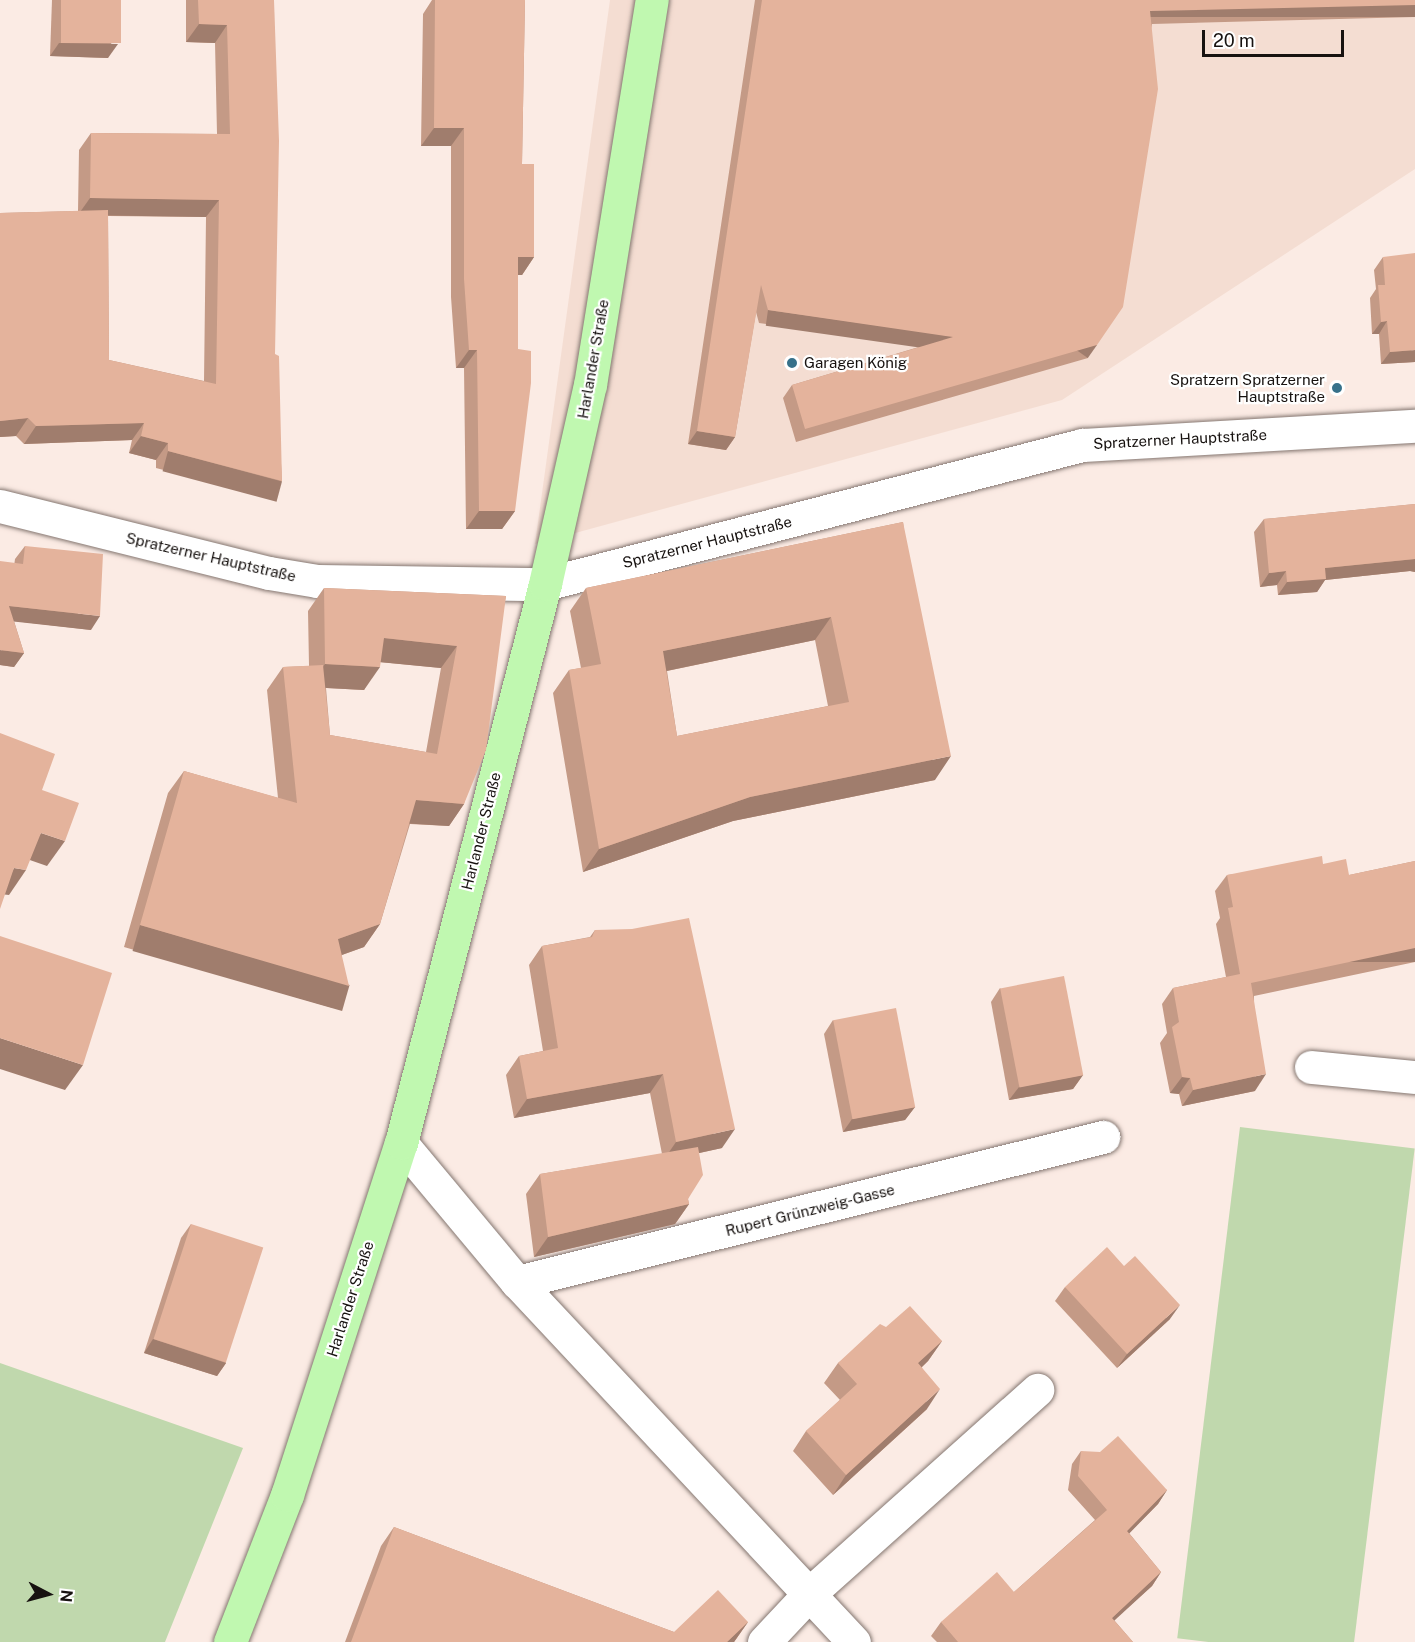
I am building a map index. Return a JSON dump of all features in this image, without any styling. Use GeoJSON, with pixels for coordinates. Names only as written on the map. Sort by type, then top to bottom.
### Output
{"type":"FeatureCollection","features":[{"type":"Feature","properties":{"kind":"main road","name":"Harlander Straße"},"geometry":{"type":"LineString","coordinates":[[230,1642],[287,1495],[401,1143],[545,584],[590,385],[652,0]]}},
{"type":"Feature","properties":{"kind":"street","name":"Spratzerner Hauptstraße"},"geometry":{"type":"LineString","coordinates":[[0,506],[269,573],[317,581],[545,584],[1082,445],[1415,426]]}},
{"type":"Feature","properties":{"kind":"street"},"geometry":{"type":"LineString","coordinates":[[1311,1067],[1415,1077]]}},
{"type":"Feature","properties":{"kind":"street","name":"Rupert Grünzweig-Gasse"},"geometry":{"type":"LineString","coordinates":[[517,1282],[1103,1137]]}},
{"type":"Feature","properties":{"kind":"street"},"geometry":{"type":"LineString","coordinates":[[401,1143],[517,1282],[855,1642]]}},
{"type":"Feature","properties":{"kind":"street"},"geometry":{"type":"LineString","coordinates":[[764,1642],[810,1593],[1037,1390]]}},
{"type":"Feature","properties":{"kind":"shaded area"},"geometry":{"type":"Polygon","coordinates":[[[610,0],[1415,0],[1415,169],[1062,400],[535,544],[610,0]]]}},
{"type":"Feature","properties":{"kind":"green space"},"geometry":{"type":"Polygon","coordinates":[[[1240,1127],[1415,1148],[1354,1642],[1209,1642],[1177,1638],[1240,1127]]]}},
{"type":"Feature","properties":{"kind":"green space"},"geometry":{"type":"Polygon","coordinates":[[[0,1363],[243,1448],[165,1642],[0,1642],[0,1363]]]}},
{"type":"Feature","properties":{"kind":"building"},"geometry":{"type":"Polygon","coordinates":[[[61,0],[121,0],[121,43],[61,43],[61,0]]]}},
{"type":"Feature","properties":{"kind":"building"},"geometry":{"type":"Polygon","coordinates":[[[198,0],[274,0],[279,141],[275,354],[279,356],[282,481],[168,451],[168,443],[141,436],[144,423],[36,426],[28,418],[0,421],[0,213],[108,210],[109,360],[216,384],[219,200],[90,198],[91,133],[230,134],[227,25],[199,24],[198,0]]]}},
{"type":"Feature","properties":{"kind":"building"},"geometry":{"type":"Polygon","coordinates":[[[435,0],[525,0],[522,164],[534,164],[534,257],[518,257],[518,349],[531,351],[531,383],[515,511],[479,511],[477,350],[469,350],[464,279],[464,128],[434,128],[435,0]]]}},
{"type":"Feature","properties":{"kind":"building"},"geometry":{"type":"Polygon","coordinates":[[[762,0],[1415,0],[1415,5],[1150,11],[1158,89],[1123,307],[1097,345],[805,429],[792,385],[953,337],[768,310],[761,285],[735,437],[697,431],[762,0]]]}},
{"type":"Feature","properties":{"kind":"building"},"geometry":{"type":"Polygon","coordinates":[[[1415,253],[1415,350],[1390,352],[1387,321],[1381,322],[1378,285],[1385,285],[1383,257],[1415,253]]]}},
{"type":"Feature","properties":{"kind":"building"},"geometry":{"type":"Polygon","coordinates":[[[1415,504],[1415,559],[1325,568],[1326,579],[1287,582],[1286,571],[1269,573],[1264,519],[1415,504]]]}},
{"type":"Feature","properties":{"kind":"building"},"geometry":{"type":"Polygon","coordinates":[[[903,522],[951,756],[750,797],[599,849],[569,670],[601,664],[586,588],[903,522]],[[831,617],[663,651],[677,736],[849,702],[831,617]]]}},
{"type":"Feature","properties":{"kind":"building"},"geometry":{"type":"Polygon","coordinates":[[[25,546],[103,554],[100,616],[9,606],[24,653],[0,650],[0,561],[23,564],[25,546]]]}},
{"type":"Feature","properties":{"kind":"building"},"geometry":{"type":"Polygon","coordinates":[[[324,588],[506,596],[486,750],[464,804],[416,800],[380,924],[338,939],[349,986],[140,925],[184,771],[297,803],[283,667],[323,665],[330,735],[437,754],[457,646],[384,638],[380,667],[325,664],[324,588]]]}},
{"type":"Feature","properties":{"kind":"building"},"geometry":{"type":"Polygon","coordinates":[[[0,733],[55,754],[42,790],[79,803],[65,841],[41,833],[26,870],[14,868],[0,909],[0,733]]]}},
{"type":"Feature","properties":{"kind":"building"},"geometry":{"type":"Polygon","coordinates":[[[1322,856],[1323,864],[1346,859],[1349,875],[1415,861],[1415,948],[1251,983],[1266,1074],[1193,1090],[1190,1078],[1182,1077],[1172,1027],[1179,1022],[1173,988],[1240,974],[1228,908],[1233,907],[1227,875],[1322,856]]]}},
{"type":"Feature","properties":{"kind":"building"},"geometry":{"type":"Polygon","coordinates":[[[689,918],[735,1129],[676,1142],[663,1074],[527,1099],[519,1056],[558,1048],[542,946],[592,937],[595,930],[632,929],[689,918]]]}},
{"type":"Feature","properties":{"kind":"building"},"geometry":{"type":"Polygon","coordinates":[[[0,936],[112,973],[83,1065],[0,1038],[0,936]]]}},
{"type":"Feature","properties":{"kind":"building"},"geometry":{"type":"Polygon","coordinates":[[[1064,976],[1083,1075],[1019,1088],[1000,988],[1064,976]]]}},
{"type":"Feature","properties":{"kind":"building"},"geometry":{"type":"Polygon","coordinates":[[[896,1008],[915,1107],[852,1119],[833,1020],[896,1008]]]}},
{"type":"Feature","properties":{"kind":"building"},"geometry":{"type":"Polygon","coordinates":[[[698,1147],[703,1175],[688,1199],[689,1204],[548,1237],[540,1174],[698,1147]]]}},
{"type":"Feature","properties":{"kind":"building"},"geometry":{"type":"Polygon","coordinates":[[[191,1224],[263,1247],[226,1363],[154,1339],[191,1224]]]}},
{"type":"Feature","properties":{"kind":"building"},"geometry":{"type":"Polygon","coordinates":[[[1107,1247],[1124,1266],[1135,1256],[1180,1305],[1127,1354],[1065,1287],[1107,1247]]]}},
{"type":"Feature","properties":{"kind":"building"},"geometry":{"type":"Polygon","coordinates":[[[910,1306],[942,1341],[918,1363],[940,1389],[846,1475],[806,1431],[857,1384],[838,1363],[880,1324],[886,1327],[910,1306]]]}},
{"type":"Feature","properties":{"kind":"building"},"geometry":{"type":"Polygon","coordinates":[[[1118,1436],[1167,1490],[1127,1531],[1161,1572],[1112,1618],[1133,1642],[958,1642],[941,1622],[997,1572],[1014,1592],[1107,1510],[1078,1476],[1081,1451],[1100,1452],[1118,1436]]]}},
{"type":"Feature","properties":{"kind":"building"},"geometry":{"type":"Polygon","coordinates":[[[394,1527],[674,1632],[718,1590],[748,1622],[727,1642],[351,1642],[394,1527]]]}},
{"type":"Feature","properties":{"kind":"place","name":"Garagen König"},"geometry":{"type":"Point","coordinates":[792,363]}},
{"type":"Feature","properties":{"kind":"place","name":"Spratzern Spratzerner Hauptstraße"},"geometry":{"type":"Point","coordinates":[1337,388]}}]}
